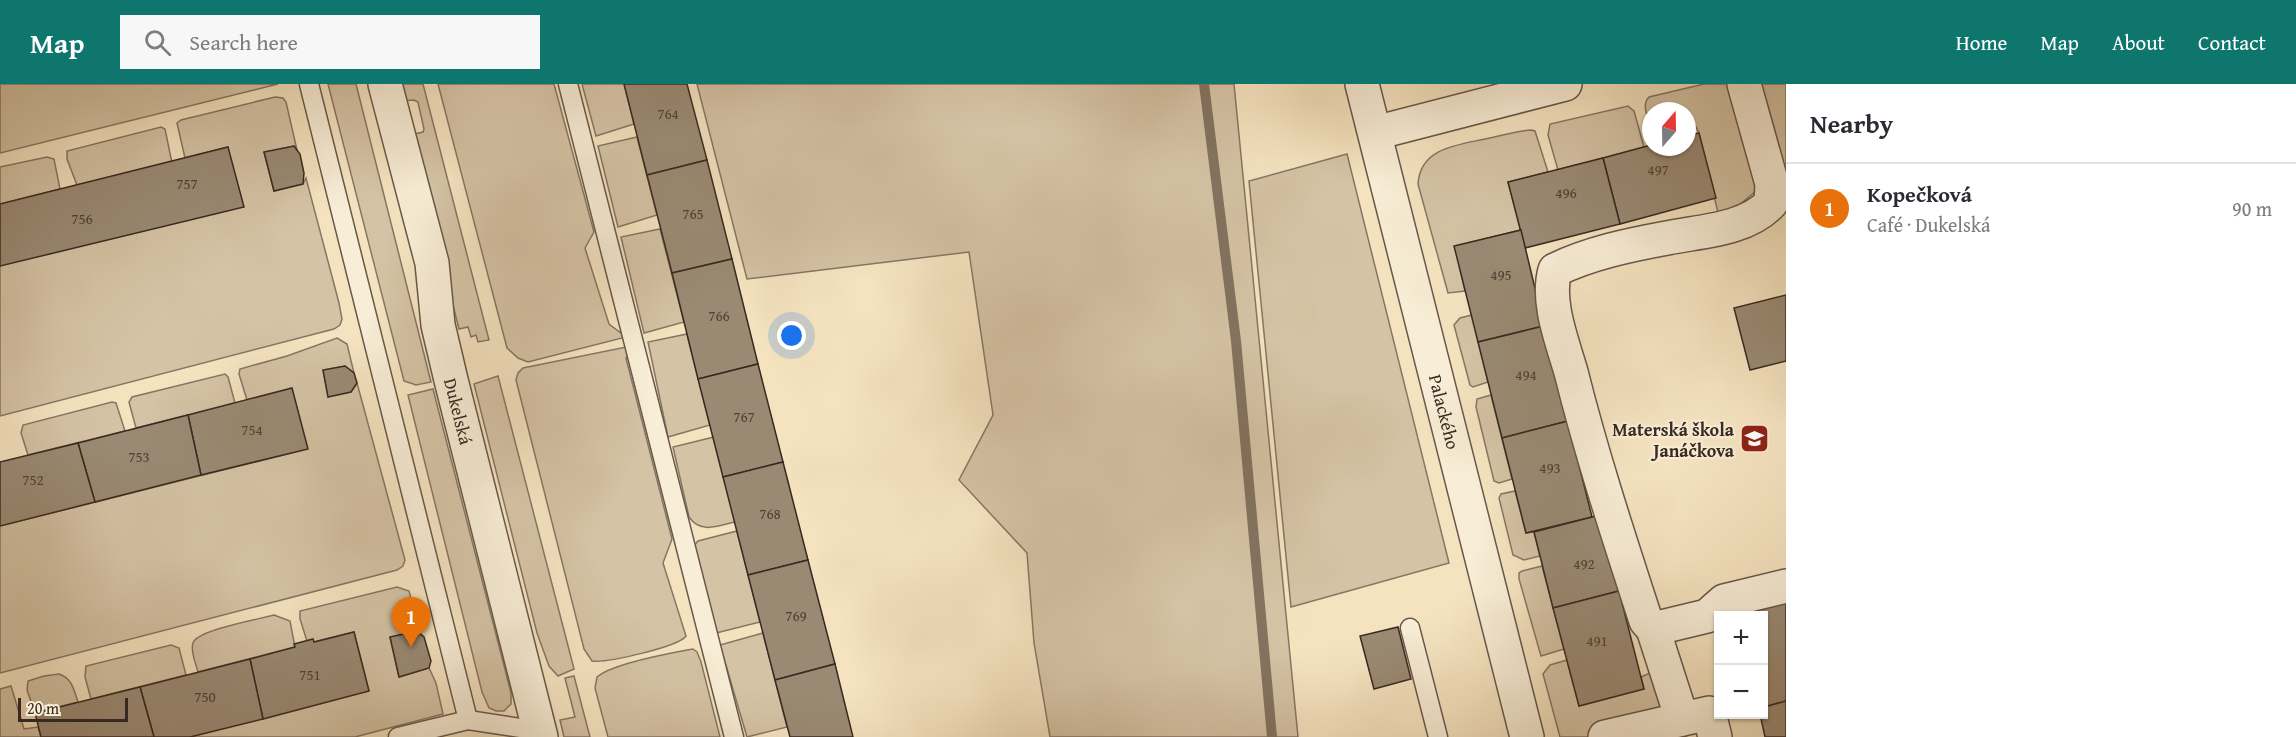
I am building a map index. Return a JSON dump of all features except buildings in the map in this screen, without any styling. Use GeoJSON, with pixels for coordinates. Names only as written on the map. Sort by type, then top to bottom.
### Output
{"type":"FeatureCollection","features":[{"type":"Feature","properties":{"kind":"street","name":"Dukelská"},"geometry":{"type":"LineString","coordinates":[[385,84],[432,263],[438,325],[448,369],[540,734]]}},
{"type":"Feature","properties":{"kind":"street","name":"Palackého"},"geometry":{"type":"LineString","coordinates":[[1362,84],[1527,737]]}},
{"type":"Feature","properties":{"kind":"street"},"geometry":{"type":"LineString","coordinates":[[1375,133],[1527,89],[1565,84]]}},
{"type":"Feature","properties":{"kind":"street"},"geometry":{"type":"LineString","coordinates":[[1682,719],[1653,629],[1646,621],[1590,448],[1556,314],[1551,282],[1555,270],[1577,259],[1725,226],[1759,215],[1778,202],[1744,84]]}},
{"type":"Feature","properties":{"kind":"street"},"geometry":{"type":"LineString","coordinates":[[1653,629],[1707,615],[1724,601],[1786,586]]}},
{"type":"Feature","properties":{"kind":"street"},"geometry":{"type":"LineString","coordinates":[[1605,737],[1708,713],[1715,737]]}},
{"type":"Feature","properties":{"kind":"lane"},"geometry":{"type":"LineString","coordinates":[[309,84],[468,720]]}},
{"type":"Feature","properties":{"kind":"lane"},"geometry":{"type":"LineString","coordinates":[[568,84],[734,737]]}},
{"type":"Feature","properties":{"kind":"lane"},"geometry":{"type":"LineString","coordinates":[[1410,628],[1438,737]]}},
{"type":"Feature","properties":{"kind":"lane"},"geometry":{"type":"LineString","coordinates":[[398,737],[468,720],[540,734]]}},
{"type":"Feature","properties":{"kind":"shaded area"},"geometry":{"type":"Polygon","coordinates":[[[0,84],[278,84],[0,153],[0,84]]]}},
{"type":"Feature","properties":{"kind":"shaded area"},"geometry":{"type":"Polygon","coordinates":[[[328,84],[356,84],[431,382],[416,385],[404,381],[328,84]]]}},
{"type":"Feature","properties":{"kind":"shaded area"},"geometry":{"type":"Polygon","coordinates":[[[397,84],[423,84],[489,340],[478,342],[476,335],[471,337],[468,327],[459,329],[410,135],[423,132],[424,129],[418,102],[401,101],[397,84]]]}},
{"type":"Feature","properties":{"kind":"shaded area"},"geometry":{"type":"Polygon","coordinates":[[[438,84],[554,84],[594,232],[585,248],[609,324],[626,337],[528,362],[518,358],[507,348],[438,84]]]}},
{"type":"Feature","properties":{"kind":"shaded area"},"geometry":{"type":"Polygon","coordinates":[[[582,84],[624,84],[634,124],[596,136],[582,84]]]}},
{"type":"Feature","properties":{"kind":"shaded area"},"geometry":{"type":"Polygon","coordinates":[[[697,84],[1234,84],[1298,737],[1050,737],[1034,643],[1027,553],[959,480],[993,415],[969,252],[747,279],[697,84]]]}},
{"type":"Feature","properties":{"kind":"shaded area"},"geometry":{"type":"Polygon","coordinates":[[[1704,84],[1734,84],[1757,190],[1730,213],[1719,217],[1696,127],[1696,102],[1646,102],[1649,97],[1704,84]]]}},
{"type":"Feature","properties":{"kind":"shaded area"},"geometry":{"type":"Polygon","coordinates":[[[1754,84],[1786,84],[1786,177],[1754,84]]]}},
{"type":"Feature","properties":{"kind":"shaded area"},"geometry":{"type":"Polygon","coordinates":[[[275,97],[283,98],[286,102],[297,150],[294,146],[264,152],[274,191],[303,184],[306,178],[339,303],[342,319],[340,325],[334,329],[0,416],[0,266],[228,147],[185,158],[177,123],[181,120],[275,97]]]}},
{"type":"Feature","properties":{"kind":"shaded area"},"geometry":{"type":"Polygon","coordinates":[[[1628,106],[1634,111],[1642,148],[1558,170],[1548,135],[1550,124],[1628,106]]]}},
{"type":"Feature","properties":{"kind":"shaded area"},"geometry":{"type":"Polygon","coordinates":[[[161,127],[165,129],[172,163],[77,185],[67,159],[67,151],[161,127]]]}},
{"type":"Feature","properties":{"kind":"shaded area"},"geometry":{"type":"Polygon","coordinates":[[[1535,131],[1548,172],[1508,182],[1521,230],[1455,246],[1465,291],[1448,293],[1418,184],[1420,172],[1433,156],[1452,146],[1535,131]]]}},
{"type":"Feature","properties":{"kind":"shaded area"},"geometry":{"type":"Polygon","coordinates":[[[637,137],[657,215],[618,227],[598,146],[637,137]]]}},
{"type":"Feature","properties":{"kind":"shaded area"},"geometry":{"type":"Polygon","coordinates":[[[1347,154],[1449,563],[1291,607],[1249,181],[1347,154]]]}},
{"type":"Feature","properties":{"kind":"shaded area"},"geometry":{"type":"Polygon","coordinates":[[[47,157],[54,159],[60,189],[0,204],[0,167],[47,157]]]}},
{"type":"Feature","properties":{"kind":"shaded area"},"geometry":{"type":"Polygon","coordinates":[[[660,229],[684,322],[644,333],[621,237],[660,229]]]}},
{"type":"Feature","properties":{"kind":"shaded area"},"geometry":{"type":"Polygon","coordinates":[[[1472,315],[1488,382],[1473,387],[1470,385],[1454,325],[1460,318],[1472,315]]]}},
{"type":"Feature","properties":{"kind":"shaded area"},"geometry":{"type":"Polygon","coordinates":[[[687,334],[710,425],[668,437],[648,342],[687,334]]]}},
{"type":"Feature","properties":{"kind":"shaded area"},"geometry":{"type":"Polygon","coordinates":[[[337,338],[347,344],[354,373],[345,366],[323,370],[328,396],[351,392],[357,383],[405,560],[403,566],[397,570],[0,673],[0,526],[307,449],[292,389],[247,400],[239,374],[240,369],[287,356],[337,338]]]}},
{"type":"Feature","properties":{"kind":"shaded area"},"geometry":{"type":"Polygon","coordinates":[[[626,347],[629,353],[626,358],[672,539],[663,563],[686,636],[670,645],[642,653],[592,661],[584,649],[516,380],[523,368],[626,347]]]}},
{"type":"Feature","properties":{"kind":"shaded area"},"geometry":{"type":"Polygon","coordinates":[[[225,374],[228,377],[235,403],[136,428],[129,402],[132,397],[225,374]]]}},
{"type":"Feature","properties":{"kind":"shaded area"},"geometry":{"type":"Polygon","coordinates":[[[498,376],[574,669],[558,676],[549,666],[537,633],[474,384],[498,376]]]}},
{"type":"Feature","properties":{"kind":"shaded area"},"geometry":{"type":"Polygon","coordinates":[[[433,389],[511,693],[511,704],[504,711],[489,708],[482,692],[408,395],[433,389]]]}},
{"type":"Feature","properties":{"kind":"shaded area"},"geometry":{"type":"Polygon","coordinates":[[[1491,395],[1512,479],[1499,483],[1494,481],[1476,407],[1477,399],[1491,395]]]}},
{"type":"Feature","properties":{"kind":"shaded area"},"geometry":{"type":"Polygon","coordinates":[[[112,402],[116,403],[125,431],[28,455],[21,433],[23,425],[112,402]]]}},
{"type":"Feature","properties":{"kind":"shaded area"},"geometry":{"type":"Polygon","coordinates":[[[714,437],[735,522],[716,527],[704,527],[699,526],[689,517],[673,447],[714,437]]]}},
{"type":"Feature","properties":{"kind":"shaded area"},"geometry":{"type":"Polygon","coordinates":[[[1515,491],[1526,533],[1534,532],[1540,556],[1524,560],[1513,555],[1499,498],[1501,494],[1515,491]]]}},
{"type":"Feature","properties":{"kind":"shaded area"},"geometry":{"type":"Polygon","coordinates":[[[737,531],[760,622],[716,633],[694,546],[698,541],[737,531]]]}},
{"type":"Feature","properties":{"kind":"shaded area"},"geometry":{"type":"Polygon","coordinates":[[[1542,566],[1564,649],[1541,656],[1519,573],[1542,566]]]}},
{"type":"Feature","properties":{"kind":"shaded area"},"geometry":{"type":"Polygon","coordinates":[[[397,587],[409,591],[419,627],[417,631],[390,637],[399,677],[429,668],[436,683],[443,714],[355,737],[190,737],[369,691],[354,632],[314,642],[307,641],[300,619],[300,611],[397,587]]]}},
{"type":"Feature","properties":{"kind":"shaded area"},"geometry":{"type":"Polygon","coordinates":[[[274,615],[290,621],[295,647],[198,672],[192,650],[197,638],[217,629],[274,615]]]}},
{"type":"Feature","properties":{"kind":"shaded area"},"geometry":{"type":"Polygon","coordinates":[[[763,633],[787,727],[747,737],[720,645],[763,633]]]}},
{"type":"Feature","properties":{"kind":"shaded area"},"geometry":{"type":"Polygon","coordinates":[[[171,645],[179,648],[186,675],[91,699],[85,677],[86,666],[171,645]]]}},
{"type":"Feature","properties":{"kind":"shaded area"},"geometry":{"type":"Polygon","coordinates":[[[693,649],[697,652],[701,662],[720,737],[608,737],[595,688],[597,677],[629,663],[693,649]]]}},
{"type":"Feature","properties":{"kind":"shaded area"},"geometry":{"type":"Polygon","coordinates":[[[1567,660],[1579,706],[1644,689],[1641,677],[1650,673],[1667,708],[1598,737],[1560,737],[1543,674],[1550,665],[1567,660]]]}},
{"type":"Feature","properties":{"kind":"shaded area"},"geometry":{"type":"Polygon","coordinates":[[[59,674],[70,681],[78,702],[35,713],[27,690],[28,681],[59,674]]]}},
{"type":"Feature","properties":{"kind":"shaded area"},"geometry":{"type":"Polygon","coordinates":[[[574,676],[590,737],[564,737],[560,720],[575,717],[565,678],[574,676]]]}},
{"type":"Feature","properties":{"kind":"shaded area"},"geometry":{"type":"Polygon","coordinates":[[[11,686],[24,729],[38,727],[41,737],[0,737],[0,689],[11,686]]]}},
{"type":"Feature","properties":{"kind":"waterway"},"geometry":{"type":"LineString","coordinates":[[1204,84],[1236,341],[1272,737]]}},
{"type":"Feature","properties":{"kind":"place","name":"Materská škola Janáčkova"},"geometry":{"type":"Point","coordinates":[1755,439]}},
{"type":"Feature","properties":{"kind":"place","name":"Kopečková"},"geometry":{"type":"Point","coordinates":[411,647]}}]}
